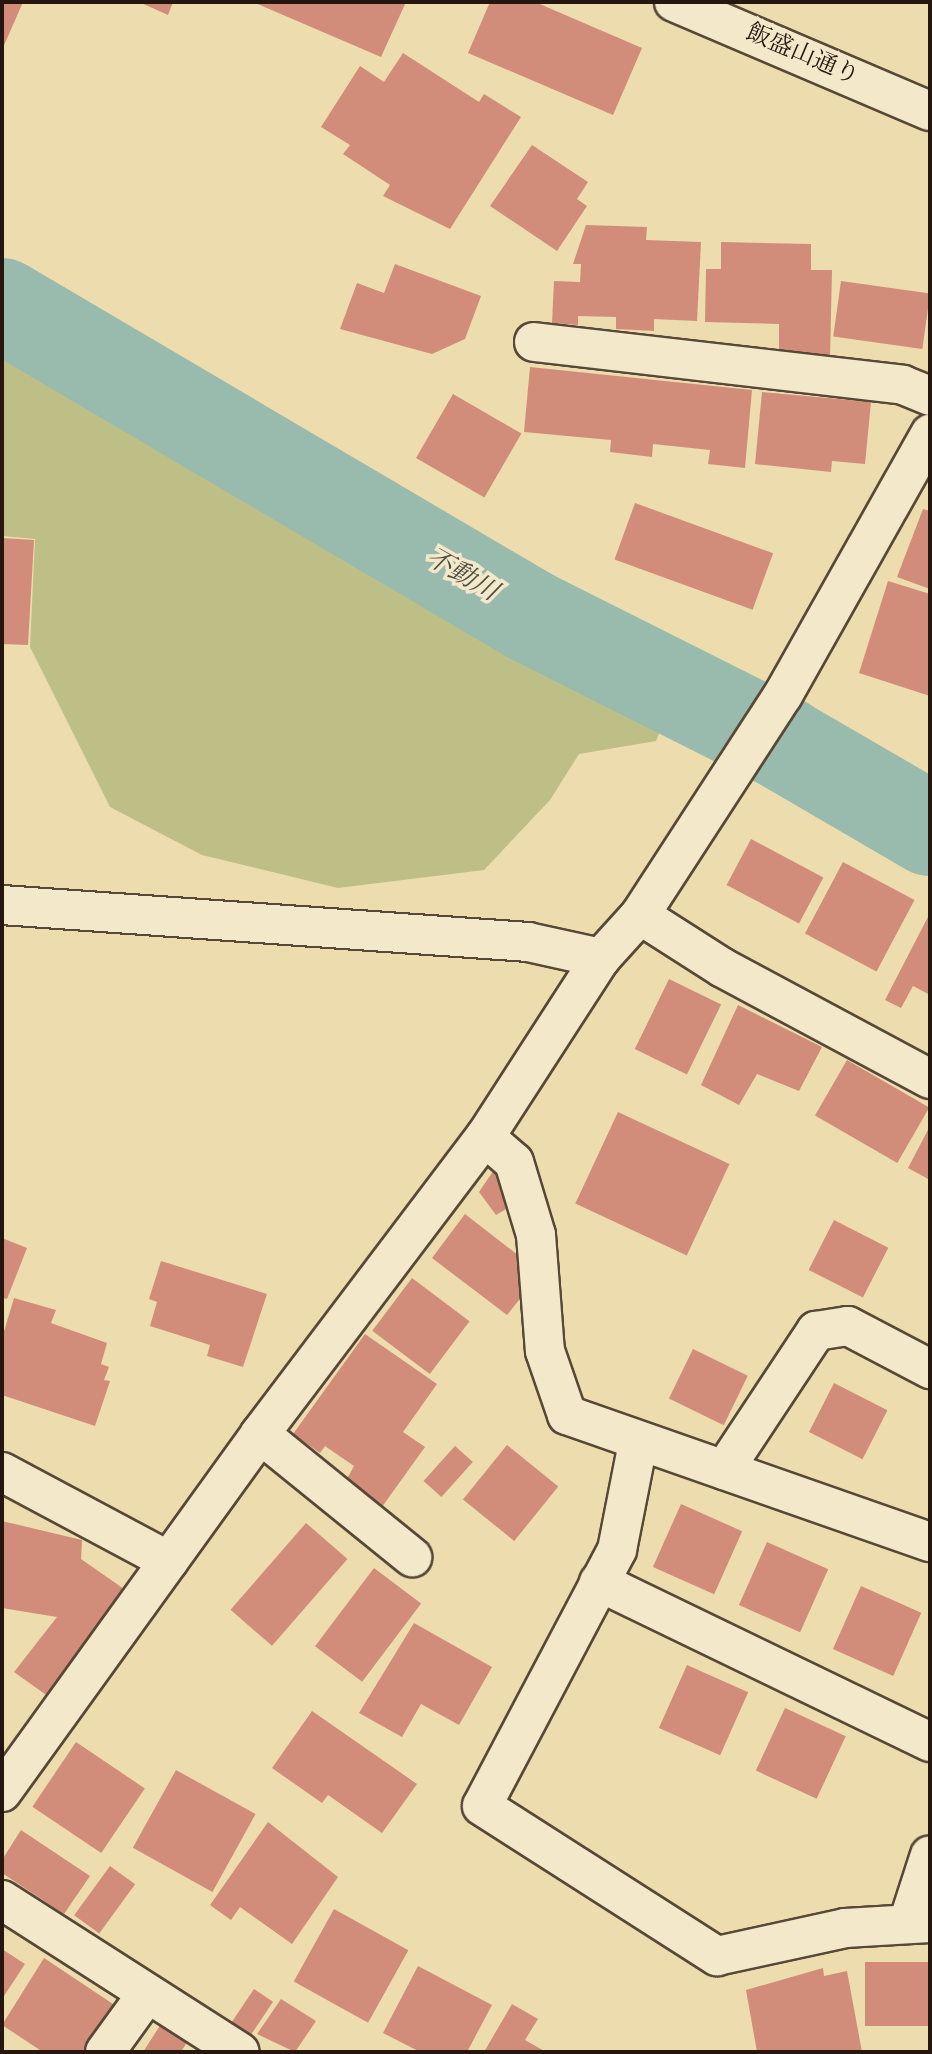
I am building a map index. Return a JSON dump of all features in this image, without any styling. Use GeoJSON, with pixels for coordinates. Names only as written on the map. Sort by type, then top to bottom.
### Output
{"type":"FeatureCollection","features":[{"type":"Feature","properties":{"kind":"street","name":"飯盛山通り"},"geometry":{"type":"LineString","coordinates":[[674,2],[930,111]]}},
{"type":"Feature","properties":{"kind":"street"},"geometry":{"type":"LineString","coordinates":[[534,342],[903,385],[930,396]]}},
{"type":"Feature","properties":{"kind":"street"},"geometry":{"type":"LineString","coordinates":[[2,1792],[260,1434],[485,1137],[601,958],[640,915],[783,695],[930,434]]}},
{"type":"Feature","properties":{"kind":"street"},"geometry":{"type":"LineString","coordinates":[[2,905],[528,943],[601,958]]}},
{"type":"Feature","properties":{"kind":"street"},"geometry":{"type":"LineString","coordinates":[[640,915],[723,968],[930,1079]]}},
{"type":"Feature","properties":{"kind":"street"},"geometry":{"type":"LineString","coordinates":[[485,1137],[514,1161],[536,1235],[545,1351],[567,1415],[638,1443],[930,1542]]}},
{"type":"Feature","properties":{"kind":"street"},"geometry":{"type":"LineString","coordinates":[[724,1470],[816,1331],[848,1326],[930,1369]]}},
{"type":"Feature","properties":{"kind":"street"},"geometry":{"type":"LineString","coordinates":[[260,1434],[412,1557]]}},
{"type":"Feature","properties":{"kind":"street"},"geometry":{"type":"LineString","coordinates":[[638,1443],[630,1506],[599,1581],[482,1806],[717,1956],[845,1928],[919,1923],[930,1855]]}},
{"type":"Feature","properties":{"kind":"street"},"geometry":{"type":"LineString","coordinates":[[2,1472],[169,1561]]}},
{"type":"Feature","properties":{"kind":"street"},"geometry":{"type":"LineString","coordinates":[[599,1581],[930,1742]]}},
{"type":"Feature","properties":{"kind":"street"},"geometry":{"type":"LineString","coordinates":[[2,1900],[240,2052]]}},
{"type":"Feature","properties":{"kind":"street"},"geometry":{"type":"LineString","coordinates":[[105,2052],[148,1994]]}},
{"type":"Feature","properties":{"kind":"green space"},"geometry":{"type":"Polygon","coordinates":[[[2,325],[151,410],[330,526],[654,700],[663,724],[656,741],[579,754],[550,800],[484,870],[338,888],[202,855],[110,807],[30,647],[35,539],[2,536],[2,325]]]}},
{"type":"Feature","properties":{"kind":"building"},"geometry":{"type":"Polygon","coordinates":[[[2,2],[23,2],[2,50],[2,2]]]}},
{"type":"Feature","properties":{"kind":"building"},"geometry":{"type":"Polygon","coordinates":[[[139,2],[173,2],[168,15],[139,2]]]}},
{"type":"Feature","properties":{"kind":"building"},"geometry":{"type":"Polygon","coordinates":[[[253,2],[406,2],[381,57],[253,2]]]}},
{"type":"Feature","properties":{"kind":"building"},"geometry":{"type":"Polygon","coordinates":[[[490,2],[535,2],[642,48],[613,115],[468,53],[490,2]]]}},
{"type":"Feature","properties":{"kind":"building"},"geometry":{"type":"Polygon","coordinates":[[[403,53],[479,102],[484,94],[521,117],[450,229],[383,196],[390,185],[343,154],[350,145],[321,127],[360,66],[384,82],[403,53]]]}},
{"type":"Feature","properties":{"kind":"building"},"geometry":{"type":"Polygon","coordinates":[[[532,145],[588,182],[577,199],[587,206],[557,251],[490,206],[532,145]]]}},
{"type":"Feature","properties":{"kind":"building"},"geometry":{"type":"Polygon","coordinates":[[[586,225],[647,227],[646,240],[701,242],[697,321],[654,319],[654,331],[616,329],[616,317],[578,316],[578,325],[552,323],[554,281],[580,282],[581,264],[573,264],[586,225]]]}},
{"type":"Feature","properties":{"kind":"building"},"geometry":{"type":"Polygon","coordinates":[[[721,242],[811,244],[811,270],[832,270],[830,360],[779,359],[779,324],[705,322],[706,269],[721,269],[721,242]]]}},
{"type":"Feature","properties":{"kind":"building"},"geometry":{"type":"Polygon","coordinates":[[[395,264],[481,296],[465,339],[432,354],[340,329],[357,283],[384,293],[395,264]]]}},
{"type":"Feature","properties":{"kind":"building"},"geometry":{"type":"Polygon","coordinates":[[[841,281],[930,294],[922,349],[833,336],[841,281]]]}},
{"type":"Feature","properties":{"kind":"building"},"geometry":{"type":"Polygon","coordinates":[[[530,367],[752,390],[745,468],[708,464],[710,450],[653,444],[652,457],[610,452],[611,440],[524,432],[530,367]]]}},
{"type":"Feature","properties":{"kind":"building"},"geometry":{"type":"Polygon","coordinates":[[[762,392],[871,402],[865,464],[832,461],[831,472],[755,464],[762,392]]]}},
{"type":"Feature","properties":{"kind":"building"},"geometry":{"type":"Polygon","coordinates":[[[453,394],[521,434],[484,498],[416,458],[453,394]]]}},
{"type":"Feature","properties":{"kind":"building"},"geometry":{"type":"Polygon","coordinates":[[[635,503],[773,553],[753,610],[614,559],[635,503]]]}},
{"type":"Feature","properties":{"kind":"building"},"geometry":{"type":"Polygon","coordinates":[[[923,509],[930,511],[930,589],[897,577],[923,509]]]}},
{"type":"Feature","properties":{"kind":"building"},"geometry":{"type":"Polygon","coordinates":[[[2,538],[34,540],[28,645],[2,644],[2,538]]]}},
{"type":"Feature","properties":{"kind":"building"},"geometry":{"type":"Polygon","coordinates":[[[888,581],[930,594],[930,696],[859,673],[888,581]]]}},
{"type":"Feature","properties":{"kind":"building"},"geometry":{"type":"Polygon","coordinates":[[[751,839],[823,877],[799,923],[727,885],[751,839]]]}},
{"type":"Feature","properties":{"kind":"building"},"geometry":{"type":"Polygon","coordinates":[[[843,862],[915,900],[876,972],[805,934],[843,862]]]}},
{"type":"Feature","properties":{"kind":"building"},"geometry":{"type":"Polygon","coordinates":[[[930,913],[930,995],[913,986],[901,1008],[885,1000],[930,913]]]}},
{"type":"Feature","properties":{"kind":"building"},"geometry":{"type":"Polygon","coordinates":[[[669,979],[721,1004],[687,1075],[635,1049],[669,979]]]}},
{"type":"Feature","properties":{"kind":"building"},"geometry":{"type":"Polygon","coordinates":[[[738,1005],[822,1047],[799,1091],[757,1074],[739,1105],[701,1085],[738,1005]]]}},
{"type":"Feature","properties":{"kind":"building"},"geometry":{"type":"Polygon","coordinates":[[[847,1060],[929,1108],[897,1163],[815,1115],[847,1060]]]}},
{"type":"Feature","properties":{"kind":"building"},"geometry":{"type":"Polygon","coordinates":[[[618,1112],[729,1164],[687,1256],[575,1204],[618,1112]]]}},
{"type":"Feature","properties":{"kind":"building"},"geometry":{"type":"Polygon","coordinates":[[[930,1126],[930,1180],[908,1168],[930,1126]]]}},
{"type":"Feature","properties":{"kind":"building"},"geometry":{"type":"Polygon","coordinates":[[[498,1164],[513,1205],[496,1215],[479,1192],[498,1164]]]}},
{"type":"Feature","properties":{"kind":"building"},"geometry":{"type":"Polygon","coordinates":[[[465,1214],[523,1259],[523,1295],[507,1315],[432,1258],[465,1214]]]}},
{"type":"Feature","properties":{"kind":"building"},"geometry":{"type":"Polygon","coordinates":[[[834,1220],[888,1248],[863,1298],[809,1270],[834,1220]]]}},
{"type":"Feature","properties":{"kind":"building"},"geometry":{"type":"Polygon","coordinates":[[[2,1238],[27,1248],[7,1299],[2,1298],[2,1238]]]}},
{"type":"Feature","properties":{"kind":"building"},"geometry":{"type":"Polygon","coordinates":[[[161,1261],[267,1294],[243,1367],[207,1356],[210,1345],[150,1326],[157,1302],[149,1299],[161,1261]]]}},
{"type":"Feature","properties":{"kind":"building"},"geometry":{"type":"Polygon","coordinates":[[[412,1278],[470,1321],[430,1374],[372,1331],[412,1278]]]}},
{"type":"Feature","properties":{"kind":"building"},"geometry":{"type":"Polygon","coordinates":[[[14,1298],[56,1310],[51,1323],[107,1343],[101,1364],[109,1367],[104,1380],[110,1381],[95,1426],[2,1395],[2,1338],[14,1298]]]}},
{"type":"Feature","properties":{"kind":"building"},"geometry":{"type":"Polygon","coordinates":[[[365,1334],[437,1384],[403,1432],[425,1447],[379,1511],[343,1486],[354,1466],[325,1446],[320,1453],[293,1434],[365,1334]]]}},
{"type":"Feature","properties":{"kind":"building"},"geometry":{"type":"Polygon","coordinates":[[[693,1349],[748,1376],[724,1425],[669,1398],[693,1349]]]}},
{"type":"Feature","properties":{"kind":"building"},"geometry":{"type":"Polygon","coordinates":[[[834,1383],[887,1410],[862,1459],[809,1432],[834,1383]]]}},
{"type":"Feature","properties":{"kind":"building"},"geometry":{"type":"Polygon","coordinates":[[[507,1445],[558,1487],[514,1541],[463,1499],[507,1445]]]}},
{"type":"Feature","properties":{"kind":"building"},"geometry":{"type":"Polygon","coordinates":[[[455,1446],[473,1462],[441,1497],[424,1481],[455,1446]]]}},
{"type":"Feature","properties":{"kind":"building"},"geometry":{"type":"Polygon","coordinates":[[[681,1504],[742,1531],[714,1594],[653,1567],[681,1504]]]}},
{"type":"Feature","properties":{"kind":"building"},"geometry":{"type":"Polygon","coordinates":[[[2,1521],[82,1540],[81,1559],[124,1589],[49,1697],[14,1672],[57,1617],[2,1608],[2,1521]]]}},
{"type":"Feature","properties":{"kind":"building"},"geometry":{"type":"Polygon","coordinates":[[[306,1523],[348,1559],[272,1646],[231,1610],[306,1523]]]}},
{"type":"Feature","properties":{"kind":"building"},"geometry":{"type":"Polygon","coordinates":[[[767,1542],[828,1569],[800,1632],[739,1605],[767,1542]]]}},
{"type":"Feature","properties":{"kind":"building"},"geometry":{"type":"Polygon","coordinates":[[[374,1568],[421,1604],[362,1682],[315,1646],[374,1568]]]}},
{"type":"Feature","properties":{"kind":"building"},"geometry":{"type":"Polygon","coordinates":[[[861,1586],[921,1613],[893,1676],[833,1649],[861,1586]]]}},
{"type":"Feature","properties":{"kind":"building"},"geometry":{"type":"Polygon","coordinates":[[[414,1623],[492,1667],[459,1725],[421,1704],[402,1737],[359,1713],[414,1623]]]}},
{"type":"Feature","properties":{"kind":"building"},"geometry":{"type":"Polygon","coordinates":[[[687,1665],[748,1692],[720,1755],[659,1728],[687,1665]]]}},
{"type":"Feature","properties":{"kind":"building"},"geometry":{"type":"Polygon","coordinates":[[[785,1708],[846,1736],[817,1799],[756,1771],[785,1708]]]}},
{"type":"Feature","properties":{"kind":"building"},"geometry":{"type":"Polygon","coordinates":[[[312,1711],[417,1784],[382,1833],[328,1795],[322,1803],[272,1768],[312,1711]]]}},
{"type":"Feature","properties":{"kind":"building"},"geometry":{"type":"Polygon","coordinates":[[[76,1742],[145,1788],[101,1853],[32,1807],[76,1742]]]}},
{"type":"Feature","properties":{"kind":"building"},"geometry":{"type":"Polygon","coordinates":[[[176,1770],[256,1814],[212,1892],[133,1848],[176,1770]]]}},
{"type":"Feature","properties":{"kind":"building"},"geometry":{"type":"Polygon","coordinates":[[[268,1822],[338,1877],[292,1944],[240,1907],[231,1920],[210,1905],[268,1822]]]}},
{"type":"Feature","properties":{"kind":"building"},"geometry":{"type":"Polygon","coordinates":[[[21,1830],[90,1876],[64,1914],[2,1873],[2,1860],[21,1830]]]}},
{"type":"Feature","properties":{"kind":"building"},"geometry":{"type":"Polygon","coordinates":[[[110,1866],[135,1884],[99,1934],[74,1915],[110,1866]]]}},
{"type":"Feature","properties":{"kind":"building"},"geometry":{"type":"Polygon","coordinates":[[[334,1909],[408,1950],[368,2023],[294,1982],[334,1909]]]}},
{"type":"Feature","properties":{"kind":"building"},"geometry":{"type":"Polygon","coordinates":[[[2,1949],[25,1964],[2,1999],[2,1949]]]}},
{"type":"Feature","properties":{"kind":"building"},"geometry":{"type":"Polygon","coordinates":[[[44,1958],[119,2008],[90,2052],[43,2052],[2,2025],[44,1958]]]}},
{"type":"Feature","properties":{"kind":"building"},"geometry":{"type":"Polygon","coordinates":[[[865,1962],[930,1962],[930,2026],[865,2026],[865,1962]]]}},
{"type":"Feature","properties":{"kind":"building"},"geometry":{"type":"Polygon","coordinates":[[[418,1966],[492,2005],[467,2052],[420,2052],[383,2033],[418,1966]]]}},
{"type":"Feature","properties":{"kind":"building"},"geometry":{"type":"Polygon","coordinates":[[[823,1968],[824,1976],[847,1971],[862,2052],[757,2052],[746,1990],[823,1968]]]}},
{"type":"Feature","properties":{"kind":"building"},"geometry":{"type":"Polygon","coordinates":[[[254,1989],[273,2002],[250,2036],[231,2023],[254,1989]]]}},
{"type":"Feature","properties":{"kind":"building"},"geometry":{"type":"Polygon","coordinates":[[[281,1999],[316,2021],[295,2052],[257,2034],[281,1999]]]}},
{"type":"Feature","properties":{"kind":"building"},"geometry":{"type":"Polygon","coordinates":[[[512,2004],[538,2019],[525,2040],[546,2052],[484,2052],[512,2004]]]}},
{"type":"Feature","properties":{"kind":"building"},"geometry":{"type":"Polygon","coordinates":[[[161,2024],[187,2042],[181,2052],[143,2052],[161,2024]]]}},
{"type":"Feature","properties":{"kind":"waterway","name":"不動川"},"geometry":{"type":"LineString","coordinates":[[2,305],[530,616],[784,744],[930,829]]}}]}
